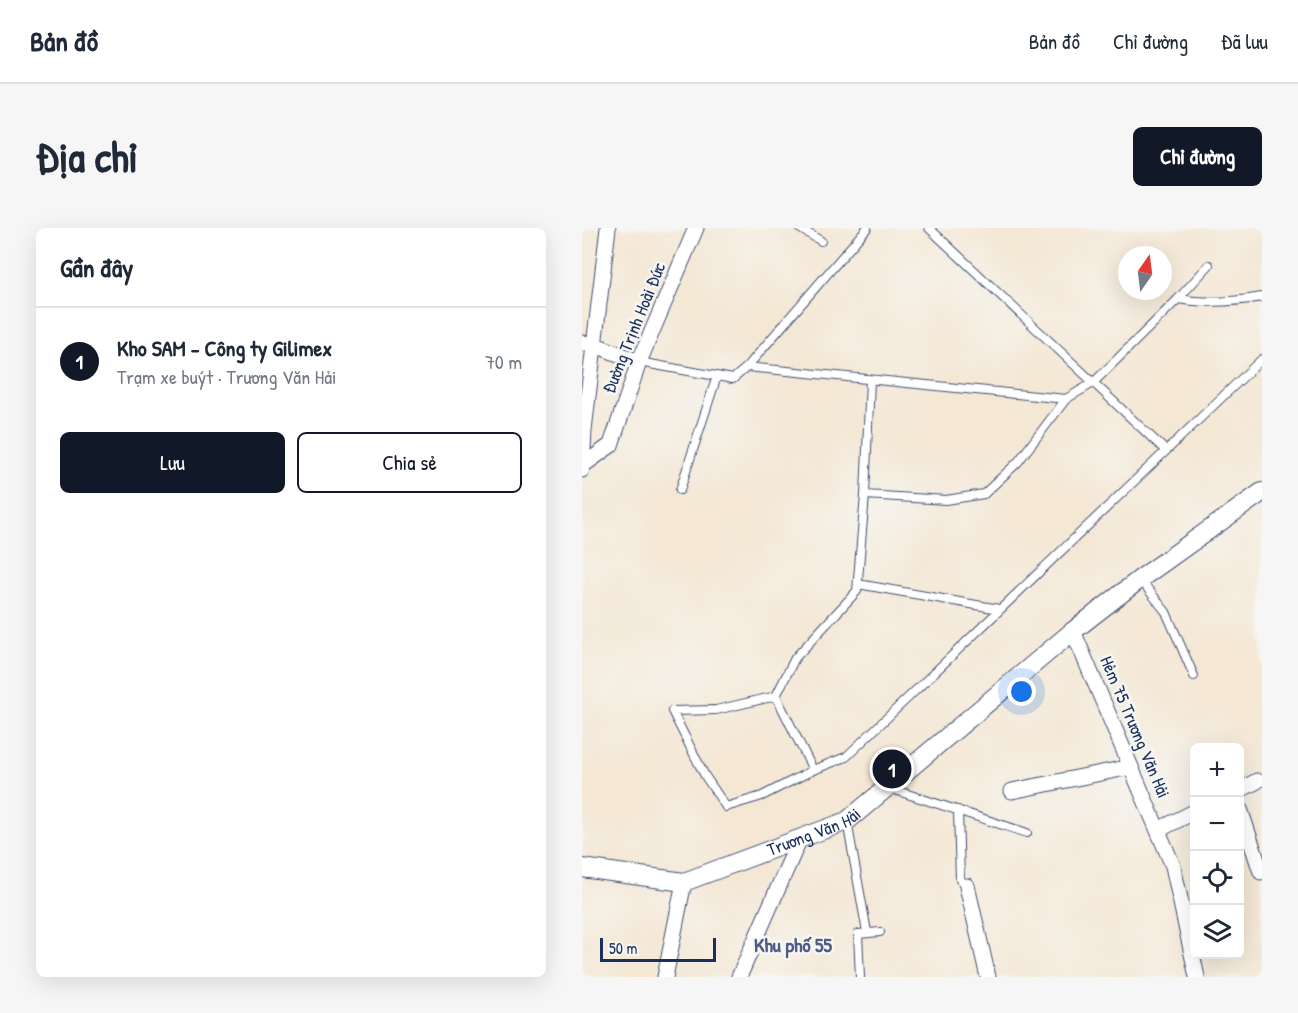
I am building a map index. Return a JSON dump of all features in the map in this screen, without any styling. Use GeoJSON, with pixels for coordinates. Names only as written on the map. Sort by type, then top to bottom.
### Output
{"type":"FeatureCollection","features":[{"type":"Feature","properties":{"kind":"street"},"geometry":{"type":"LineString","coordinates":[[582,468],[588,343],[608,228]]}},
{"type":"Feature","properties":{"kind":"street","name":"Đường Trịnh Hoài Đức"},"geometry":{"type":"LineString","coordinates":[[582,468],[611,445],[639,362],[696,228]]}},
{"type":"Feature","properties":{"kind":"street"},"geometry":{"type":"LineString","coordinates":[[588,343],[639,362]]}},
{"type":"Feature","properties":{"kind":"street","name":"Trương Văn Hải"},"geometry":{"type":"LineString","coordinates":[[582,868],[684,882],[847,822],[1073,631],[1140,579],[1262,492]]}},
{"type":"Feature","properties":{"kind":"street","name":"Hẻm 75 Trương Văn Hải"},"geometry":{"type":"LineString","coordinates":[[1073,631],[1173,866],[1197,977]]}},
{"type":"Feature","properties":{"kind":"street"},"geometry":{"type":"LineString","coordinates":[[1012,791],[1131,767]]}},
{"type":"Feature","properties":{"kind":"street"},"geometry":{"type":"LineString","coordinates":[[1244,787],[1257,781]]}},
{"type":"Feature","properties":{"kind":"street"},"geometry":{"type":"LineString","coordinates":[[1158,830],[1190,814]]}},
{"type":"Feature","properties":{"kind":"street"},"geometry":{"type":"LineString","coordinates":[[1244,823],[1261,872]]}},
{"type":"Feature","properties":{"kind":"street"},"geometry":{"type":"LineString","coordinates":[[739,977],[800,838]]}},
{"type":"Feature","properties":{"kind":"street"},"geometry":{"type":"LineString","coordinates":[[667,976],[684,882]]}},
{"type":"Feature","properties":{"kind":"street"},"geometry":{"type":"LineString","coordinates":[[967,886],[988,977]]}},
{"type":"Feature","properties":{"kind":"lane"},"geometry":{"type":"LineString","coordinates":[[800,228],[821,241]]}},
{"type":"Feature","properties":{"kind":"lane"},"geometry":{"type":"LineString","coordinates":[[639,362],[733,379],[747,367],[867,228]]}},
{"type":"Feature","properties":{"kind":"lane"},"geometry":{"type":"LineString","coordinates":[[929,228],[1165,450]]}},
{"type":"Feature","properties":{"kind":"lane"},"geometry":{"type":"LineString","coordinates":[[865,495],[946,500],[984,494],[1018,462],[1066,399],[1093,383],[1209,265]]}},
{"type":"Feature","properties":{"kind":"lane"},"geometry":{"type":"LineString","coordinates":[[1178,299],[1217,302],[1262,297]]}},
{"type":"Feature","properties":{"kind":"lane"},"geometry":{"type":"LineString","coordinates":[[776,696],[716,710],[672,711],[705,776],[726,807],[762,796],[813,770],[846,757],[1262,359]]}},
{"type":"Feature","properties":{"kind":"lane"},"geometry":{"type":"LineString","coordinates":[[747,367],[1066,399]]}},
{"type":"Feature","properties":{"kind":"lane"},"geometry":{"type":"LineString","coordinates":[[680,490],[717,376]]}},
{"type":"Feature","properties":{"kind":"lane"},"geometry":{"type":"LineString","coordinates":[[776,696],[795,658],[857,591],[865,495],[870,380]]}},
{"type":"Feature","properties":{"kind":"lane"},"geometry":{"type":"LineString","coordinates":[[1140,579],[1166,612],[1194,676]]}},
{"type":"Feature","properties":{"kind":"lane"},"geometry":{"type":"LineString","coordinates":[[858,584],[999,609]]}},
{"type":"Feature","properties":{"kind":"lane"},"geometry":{"type":"LineString","coordinates":[[776,696],[813,770]]}},
{"type":"Feature","properties":{"kind":"lane"},"geometry":{"type":"LineString","coordinates":[[888,787],[1027,833]]}},
{"type":"Feature","properties":{"kind":"lane"},"geometry":{"type":"LineString","coordinates":[[958,810],[960,880],[967,886]]}},
{"type":"Feature","properties":{"kind":"lane"},"geometry":{"type":"LineString","coordinates":[[847,822],[867,932]]}},
{"type":"Feature","properties":{"kind":"lane"},"geometry":{"type":"LineString","coordinates":[[860,977],[858,934],[880,932]]}},
{"type":"Feature","properties":{"kind":"place","name":"Kho SAM - Công ty Gilimex"},"geometry":{"type":"Point","coordinates":[892,769]}},
{"type":"Feature","properties":{"kind":"district","name":"Khu phố 55"},"geometry":{"type":"Point","coordinates":[793,945]}}]}
